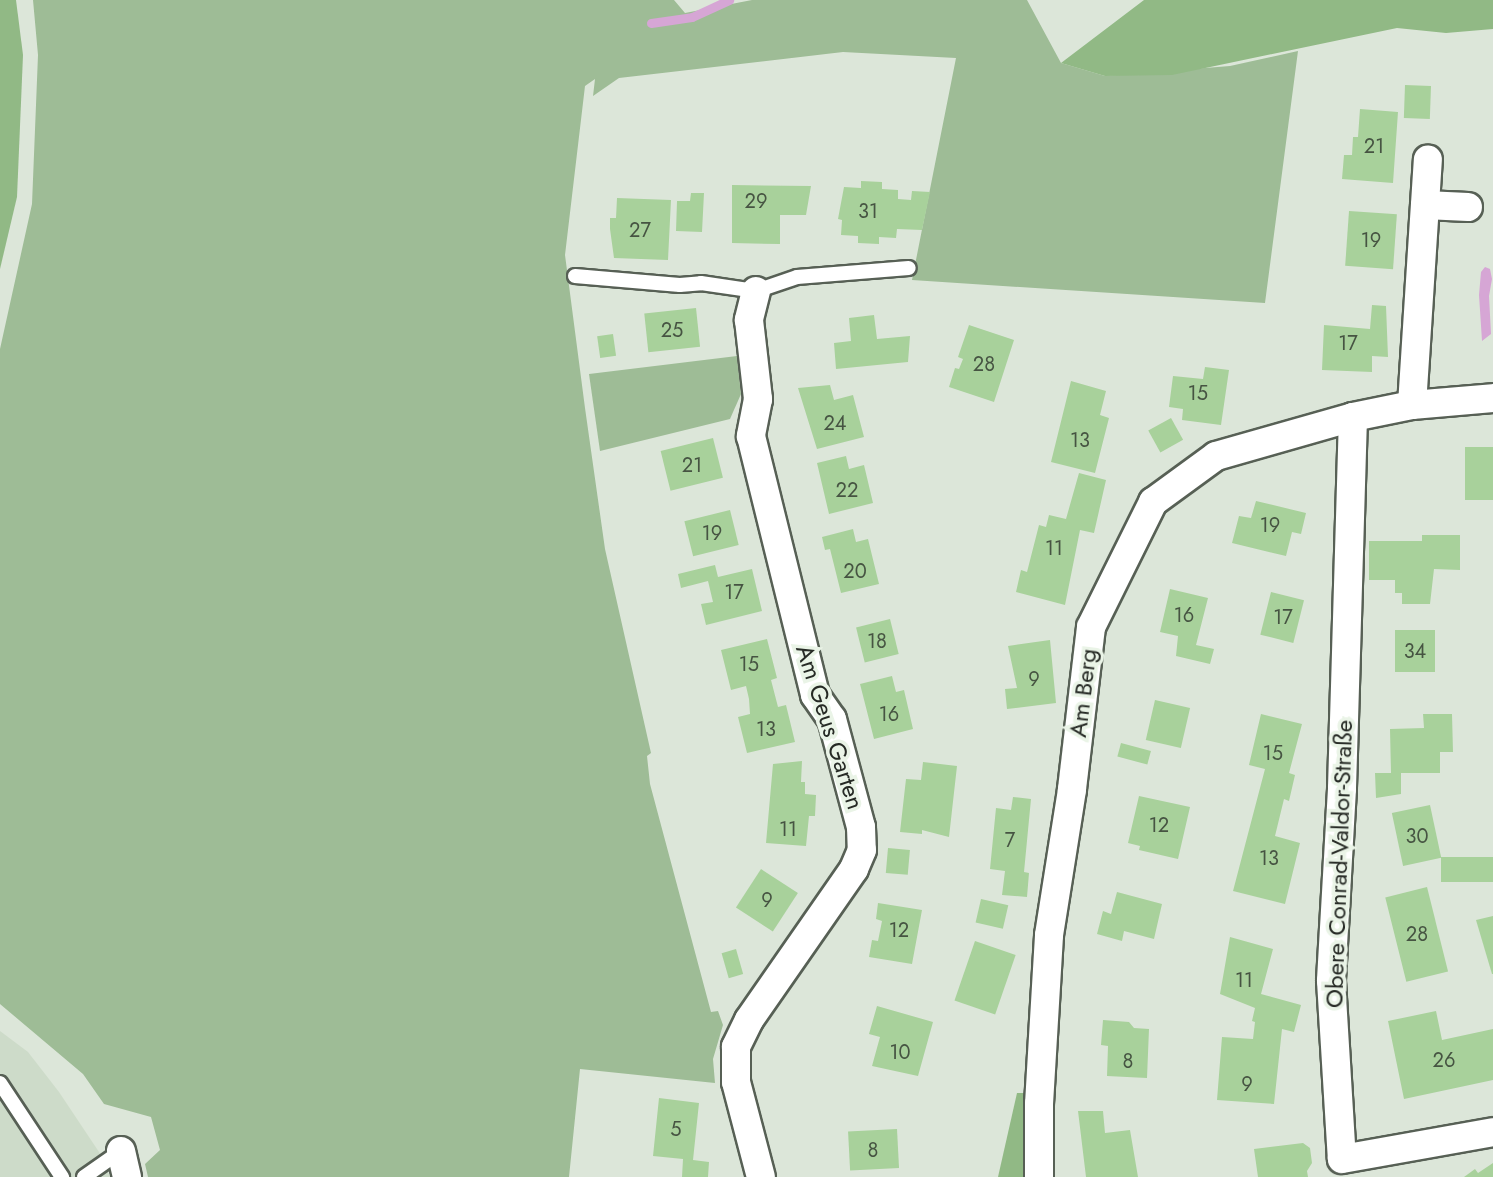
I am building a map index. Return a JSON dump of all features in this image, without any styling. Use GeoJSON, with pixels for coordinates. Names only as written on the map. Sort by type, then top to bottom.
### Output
{"type":"FeatureCollection","features":[{"type":"Feature","properties":{"kind":"street"},"geometry":{"type":"LineString","coordinates":[[1412,405],[1428,160]]}},
{"type":"Feature","properties":{"kind":"street"},"geometry":{"type":"LineString","coordinates":[[1425,205],[1468,207]]}},
{"type":"Feature","properties":{"kind":"street","name":"Am Geus Garten"},"geometry":{"type":"LineString","coordinates":[[756,291],[749,320],[758,399],[751,436],[815,695],[832,719],[861,827],[862,850],[854,869],[749,1020],[736,1047],[736,1082],[761,1177]]}},
{"type":"Feature","properties":{"kind":"street","name":"Am Berg"},"geometry":{"type":"LineString","coordinates":[[1039,1177],[1049,935],[1072,789],[1091,627],[1153,502],[1216,456],[1353,417],[1412,405],[1493,398]]}},
{"type":"Feature","properties":{"kind":"street","name":"Obere Conrad-Valdor-Straße"},"geometry":{"type":"LineString","coordinates":[[1353,417],[1342,789],[1331,981],[1343,1168],[1493,1132]]}},
{"type":"Feature","properties":{"kind":"lane"},"geometry":{"type":"LineString","coordinates":[[575,276],[680,285],[701,283],[756,291],[797,277],[909,268]]}},
{"type":"Feature","properties":{"kind":"lane"},"geometry":{"type":"LineString","coordinates":[[0,1083],[62,1177]]}},
{"type":"Feature","properties":{"kind":"lane"},"geometry":{"type":"LineString","coordinates":[[84,1177],[124,1164]]}},
{"type":"Feature","properties":{"kind":"shaded area"},"geometry":{"type":"Polygon","coordinates":[[[1485,267],[1490,269],[1492,279],[1489,296],[1491,334],[1482,341],[1479,295],[1481,272],[1485,267]]]}},
{"type":"Feature","properties":{"kind":"shaded area"},"geometry":{"type":"Polygon","coordinates":[[[0,1031],[28,1052],[59,1092],[99,1152],[110,1177],[0,1177],[0,1031]]]}},
{"type":"Feature","properties":{"kind":"green space"},"geometry":{"type":"Polygon","coordinates":[[[0,0],[16,0],[23,55],[17,197],[0,269],[0,0]]]}},
{"type":"Feature","properties":{"kind":"green space"},"geometry":{"type":"Polygon","coordinates":[[[33,0],[674,0],[685,13],[752,0],[1027,0],[1061,63],[1105,76],[1230,66],[1298,51],[1265,303],[912,280],[956,58],[843,52],[619,78],[593,96],[595,79],[585,86],[565,255],[605,549],[651,753],[647,756],[650,784],[711,1012],[718,1011],[723,1025],[713,1059],[715,1083],[580,1069],[569,1177],[148,1177],[145,1164],[160,1150],[151,1117],[104,1104],[83,1074],[0,1004],[0,349],[32,204],[38,55],[33,0]]]}},
{"type":"Feature","properties":{"kind":"green space"},"geometry":{"type":"Polygon","coordinates":[[[1144,0],[1493,0],[1493,29],[1446,33],[1397,28],[1172,75],[1105,76],[1061,63],[1144,0]]]}},
{"type":"Feature","properties":{"kind":"green space"},"geometry":{"type":"Polygon","coordinates":[[[737,356],[741,394],[730,419],[600,451],[589,374],[737,356]]]}},
{"type":"Feature","properties":{"kind":"green space"},"geometry":{"type":"Polygon","coordinates":[[[1017,1093],[1026,1093],[1030,1177],[998,1177],[1017,1093]]]}},
{"type":"Feature","properties":{"kind":"building"},"geometry":{"type":"Polygon","coordinates":[[[1405,85],[1431,86],[1430,119],[1404,118],[1405,85]]]}},
{"type":"Feature","properties":{"kind":"building"},"geometry":{"type":"Polygon","coordinates":[[[1360,109],[1398,112],[1393,183],[1342,179],[1344,155],[1352,155],[1353,137],[1358,137],[1360,109]]]}},
{"type":"Feature","properties":{"kind":"building"},"geometry":{"type":"Polygon","coordinates":[[[861,181],[882,182],[882,189],[898,190],[898,199],[911,200],[912,191],[930,192],[922,230],[897,229],[896,238],[879,237],[879,244],[858,243],[858,236],[841,235],[842,220],[838,219],[844,187],[861,188],[861,181]]]}},
{"type":"Feature","properties":{"kind":"building"},"geometry":{"type":"Polygon","coordinates":[[[732,185],[811,186],[806,215],[780,215],[780,244],[732,243],[732,185]]]}},
{"type":"Feature","properties":{"kind":"building"},"geometry":{"type":"Polygon","coordinates":[[[691,193],[704,193],[702,232],[676,231],[677,201],[690,201],[691,193]]]}},
{"type":"Feature","properties":{"kind":"building"},"geometry":{"type":"Polygon","coordinates":[[[617,198],[671,200],[668,260],[614,258],[610,218],[616,218],[617,198]]]}},
{"type":"Feature","properties":{"kind":"building"},"geometry":{"type":"Polygon","coordinates":[[[1349,211],[1397,214],[1393,269],[1345,266],[1349,211]]]}},
{"type":"Feature","properties":{"kind":"building"},"geometry":{"type":"Polygon","coordinates":[[[1372,305],[1386,306],[1388,357],[1372,356],[1372,372],[1322,370],[1324,325],[1370,329],[1372,305]]]}},
{"type":"Feature","properties":{"kind":"building"},"geometry":{"type":"Polygon","coordinates":[[[696,308],[700,347],[648,352],[644,313],[696,308]]]}},
{"type":"Feature","properties":{"kind":"building"},"geometry":{"type":"Polygon","coordinates":[[[874,315],[877,339],[910,336],[908,362],[836,369],[834,343],[851,341],[849,318],[874,315]]]}},
{"type":"Feature","properties":{"kind":"building"},"geometry":{"type":"Polygon","coordinates":[[[969,325],[1014,340],[994,402],[949,387],[955,368],[959,369],[963,359],[958,357],[969,325]]]}},
{"type":"Feature","properties":{"kind":"building"},"geometry":{"type":"Polygon","coordinates":[[[613,334],[616,356],[600,358],[597,336],[613,334]]]}},
{"type":"Feature","properties":{"kind":"building"},"geometry":{"type":"Polygon","coordinates":[[[1205,367],[1229,370],[1221,425],[1182,420],[1183,409],[1169,407],[1173,376],[1203,379],[1205,367]]]}},
{"type":"Feature","properties":{"kind":"building"},"geometry":{"type":"Polygon","coordinates":[[[1071,381],[1106,391],[1100,415],[1109,418],[1095,473],[1051,462],[1071,381]]]}},
{"type":"Feature","properties":{"kind":"building"},"geometry":{"type":"Polygon","coordinates":[[[830,385],[834,400],[853,395],[864,437],[817,449],[798,388],[830,385]]]}},
{"type":"Feature","properties":{"kind":"building"},"geometry":{"type":"Polygon","coordinates":[[[1171,418],[1183,440],[1160,452],[1148,431],[1171,418]]]}},
{"type":"Feature","properties":{"kind":"building"},"geometry":{"type":"Polygon","coordinates":[[[713,438],[723,478],[671,491],[661,451],[713,438]]]}},
{"type":"Feature","properties":{"kind":"building"},"geometry":{"type":"Polygon","coordinates":[[[1465,447],[1493,447],[1493,500],[1465,500],[1465,447]]]}},
{"type":"Feature","properties":{"kind":"building"},"geometry":{"type":"Polygon","coordinates":[[[846,456],[849,469],[864,465],[873,503],[829,514],[817,463],[846,456]]]}},
{"type":"Feature","properties":{"kind":"building"},"geometry":{"type":"Polygon","coordinates":[[[1079,473],[1106,480],[1094,533],[1080,530],[1065,605],[1016,592],[1021,570],[1027,572],[1039,525],[1046,527],[1049,515],[1066,519],[1079,473]]]}},
{"type":"Feature","properties":{"kind":"building"},"geometry":{"type":"Polygon","coordinates":[[[1256,501],[1306,513],[1301,534],[1292,532],[1286,556],[1232,543],[1239,516],[1251,518],[1256,501]]]}},
{"type":"Feature","properties":{"kind":"building"},"geometry":{"type":"Polygon","coordinates":[[[730,510],[739,545],[693,556],[684,521],[730,510]]]}},
{"type":"Feature","properties":{"kind":"building"},"geometry":{"type":"Polygon","coordinates":[[[853,529],[856,542],[868,539],[879,584],[841,593],[830,549],[825,550],[822,537],[853,529]]]}},
{"type":"Feature","properties":{"kind":"building"},"geometry":{"type":"Polygon","coordinates":[[[1422,535],[1460,535],[1460,570],[1434,569],[1430,604],[1402,604],[1402,593],[1395,593],[1395,580],[1369,580],[1369,541],[1422,541],[1422,535]]]}},
{"type":"Feature","properties":{"kind":"building"},"geometry":{"type":"Polygon","coordinates":[[[715,565],[718,577],[752,569],[762,611],[706,625],[701,604],[713,602],[708,581],[681,588],[678,574],[715,565]]]}},
{"type":"Feature","properties":{"kind":"building"},"geometry":{"type":"Polygon","coordinates":[[[1170,589],[1208,598],[1196,645],[1214,649],[1210,664],[1176,656],[1178,636],[1160,632],[1170,589]]]}},
{"type":"Feature","properties":{"kind":"building"},"geometry":{"type":"Polygon","coordinates":[[[1271,592],[1304,600],[1293,643],[1260,635],[1271,592]]]}},
{"type":"Feature","properties":{"kind":"building"},"geometry":{"type":"Polygon","coordinates":[[[890,619],[899,654],[865,662],[856,627],[890,619]]]}},
{"type":"Feature","properties":{"kind":"building"},"geometry":{"type":"Polygon","coordinates":[[[1395,630],[1435,630],[1435,672],[1395,672],[1395,630]]]}},
{"type":"Feature","properties":{"kind":"building"},"geometry":{"type":"Polygon","coordinates":[[[767,639],[777,678],[771,680],[778,707],[786,705],[795,742],[747,753],[738,717],[750,714],[746,686],[731,690],[721,650],[767,639]]]}},
{"type":"Feature","properties":{"kind":"building"},"geometry":{"type":"Polygon","coordinates":[[[1050,640],[1056,703],[1007,709],[1005,689],[1017,688],[1008,646],[1050,640]]]}},
{"type":"Feature","properties":{"kind":"building"},"geometry":{"type":"Polygon","coordinates":[[[892,676],[896,692],[904,690],[913,729],[874,739],[860,684],[892,676]]]}},
{"type":"Feature","properties":{"kind":"building"},"geometry":{"type":"Polygon","coordinates":[[[1155,700],[1190,708],[1181,748],[1146,740],[1155,700]]]}},
{"type":"Feature","properties":{"kind":"building"},"geometry":{"type":"Polygon","coordinates":[[[1261,714],[1302,724],[1289,773],[1295,775],[1289,801],[1284,799],[1275,836],[1300,843],[1285,904],[1233,891],[1265,769],[1249,765],[1261,714]]]}},
{"type":"Feature","properties":{"kind":"building"},"geometry":{"type":"Polygon","coordinates":[[[1423,714],[1452,714],[1453,752],[1440,752],[1440,773],[1401,773],[1401,794],[1376,798],[1375,773],[1391,773],[1390,729],[1424,728],[1423,714]]]}},
{"type":"Feature","properties":{"kind":"building"},"geometry":{"type":"Polygon","coordinates":[[[1121,743],[1151,751],[1147,765],[1117,757],[1121,743]]]}},
{"type":"Feature","properties":{"kind":"building"},"geometry":{"type":"Polygon","coordinates":[[[802,761],[801,782],[805,782],[805,794],[816,795],[815,816],[809,816],[806,846],[766,843],[773,764],[802,761]]]}},
{"type":"Feature","properties":{"kind":"building"},"geometry":{"type":"Polygon","coordinates":[[[923,762],[957,766],[949,837],[922,830],[922,834],[900,832],[906,779],[921,780],[923,762]]]}},
{"type":"Feature","properties":{"kind":"building"},"geometry":{"type":"Polygon","coordinates":[[[1139,796],[1190,807],[1178,859],[1139,850],[1140,846],[1128,843],[1139,796]]]}},
{"type":"Feature","properties":{"kind":"building"},"geometry":{"type":"Polygon","coordinates":[[[1013,797],[1031,799],[1024,872],[1029,873],[1027,897],[1002,895],[1005,871],[990,869],[996,808],[1011,810],[1013,797]]]}},
{"type":"Feature","properties":{"kind":"building"},"geometry":{"type":"Polygon","coordinates":[[[1430,805],[1441,858],[1403,866],[1392,813],[1430,805]]]}},
{"type":"Feature","properties":{"kind":"building"},"geometry":{"type":"Polygon","coordinates":[[[888,848],[910,850],[908,875],[886,873],[888,848]]]}},
{"type":"Feature","properties":{"kind":"building"},"geometry":{"type":"Polygon","coordinates":[[[1441,857],[1493,857],[1493,882],[1441,882],[1441,857]]]}},
{"type":"Feature","properties":{"kind":"building"},"geometry":{"type":"Polygon","coordinates":[[[761,869],[798,893],[773,932],[736,908],[761,869]]]}},
{"type":"Feature","properties":{"kind":"building"},"geometry":{"type":"Polygon","coordinates":[[[1427,887],[1448,971],[1406,982],[1385,897],[1427,887]]]}},
{"type":"Feature","properties":{"kind":"building"},"geometry":{"type":"Polygon","coordinates":[[[1117,892],[1162,904],[1154,939],[1124,931],[1122,941],[1097,934],[1103,911],[1111,914],[1117,892]]]}},
{"type":"Feature","properties":{"kind":"building"},"geometry":{"type":"Polygon","coordinates":[[[981,899],[1008,905],[1003,929],[976,922],[981,899]]]}},
{"type":"Feature","properties":{"kind":"building"},"geometry":{"type":"Polygon","coordinates":[[[878,903],[922,910],[912,964],[869,957],[872,940],[878,941],[882,921],[876,919],[878,903]]]}},
{"type":"Feature","properties":{"kind":"building"},"geometry":{"type":"Polygon","coordinates":[[[1493,916],[1493,974],[1492,974],[1476,920],[1493,916]]]}},
{"type":"Feature","properties":{"kind":"building"},"geometry":{"type":"Polygon","coordinates":[[[1230,937],[1273,949],[1261,994],[1301,1005],[1294,1032],[1282,1029],[1274,1104],[1217,1100],[1222,1037],[1253,1039],[1255,1022],[1252,1021],[1255,1008],[1220,994],[1230,937]]]}},
{"type":"Feature","properties":{"kind":"building"},"geometry":{"type":"Polygon","coordinates":[[[975,941],[1016,955],[995,1015],[954,1001],[975,941]]]}},
{"type":"Feature","properties":{"kind":"building"},"geometry":{"type":"Polygon","coordinates":[[[736,949],[743,974],[729,978],[722,953],[736,949]]]}},
{"type":"Feature","properties":{"kind":"building"},"geometry":{"type":"Polygon","coordinates":[[[877,1006],[933,1022],[918,1076],[872,1066],[880,1037],[869,1034],[877,1006]]]}},
{"type":"Feature","properties":{"kind":"building"},"geometry":{"type":"Polygon","coordinates":[[[1436,1011],[1442,1040],[1493,1029],[1493,1080],[1404,1099],[1388,1021],[1436,1011]]]}},
{"type":"Feature","properties":{"kind":"building"},"geometry":{"type":"Polygon","coordinates":[[[1103,1020],[1129,1022],[1134,1028],[1149,1029],[1147,1078],[1107,1076],[1108,1046],[1101,1045],[1103,1020]]]}},
{"type":"Feature","properties":{"kind":"building"},"geometry":{"type":"Polygon","coordinates":[[[659,1098],[699,1103],[693,1160],[709,1162],[708,1177],[682,1177],[683,1159],[653,1156],[659,1098]]]}},
{"type":"Feature","properties":{"kind":"building"},"geometry":{"type":"Polygon","coordinates":[[[1078,1111],[1103,1111],[1105,1133],[1130,1130],[1138,1177],[1086,1177],[1078,1111]]]}},
{"type":"Feature","properties":{"kind":"building"},"geometry":{"type":"Polygon","coordinates":[[[897,1129],[899,1168],[850,1171],[848,1132],[897,1129]]]}},
{"type":"Feature","properties":{"kind":"building"},"geometry":{"type":"Polygon","coordinates":[[[1303,1143],[1310,1148],[1312,1163],[1307,1171],[1308,1177],[1258,1177],[1254,1149],[1303,1143]]]}},
{"type":"Feature","properties":{"kind":"building"},"geometry":{"type":"Polygon","coordinates":[[[1493,1163],[1493,1177],[1464,1177],[1475,1169],[1478,1173],[1493,1163]]]}},
{"type":"Feature","properties":{"kind":"waterway"},"geometry":{"type":"LineString","coordinates":[[651,23],[692,17],[729,0]]}}]}
